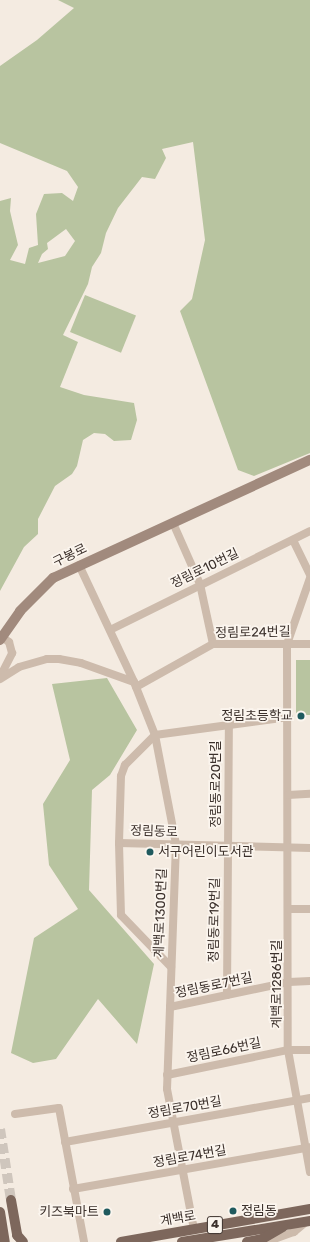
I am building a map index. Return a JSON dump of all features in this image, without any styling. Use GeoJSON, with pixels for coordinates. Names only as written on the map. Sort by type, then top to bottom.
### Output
{"type":"FeatureCollection","features":[{"type":"Feature","properties":{"kind":"main road"},"geometry":{"type":"LineString","coordinates":[[11,1200],[17,1235],[24,1242]]}},
{"type":"Feature","properties":{"kind":"main road","name":"계백로"},"geometry":{"type":"LineString","coordinates":[[121,1242],[310,1209]]}},
{"type":"Feature","properties":{"kind":"main road"},"geometry":{"type":"LineString","coordinates":[[0,1212],[5,1242]]}},
{"type":"Feature","properties":{"kind":"main road","name":"계백로"},"geometry":{"type":"LineString","coordinates":[[182,1242],[308,1222]]}},
{"type":"Feature","properties":{"kind":"main road"},"geometry":{"type":"LineString","coordinates":[[247,1242],[262,1239],[289,1224]]}},
{"type":"Feature","properties":{"kind":"street","name":"구봉로"},"geometry":{"type":"LineString","coordinates":[[1,638],[36,594],[53,578],[310,460]]}},
{"type":"Feature","properties":{"kind":"street"},"geometry":{"type":"LineString","coordinates":[[173,523],[200,584],[213,644]]}},
{"type":"Feature","properties":{"kind":"street","name":"정림로10번길"},"geometry":{"type":"LineString","coordinates":[[110,630],[200,584],[310,531]]}},
{"type":"Feature","properties":{"kind":"street","name":"계백로1286번길"},"geometry":{"type":"LineString","coordinates":[[293,540],[310,576],[287,644],[289,718],[288,1050],[297,1101],[308,1148],[310,1172]]}},
{"type":"Feature","properties":{"kind":"street","name":"계백로1300번길"},"geometry":{"type":"LineString","coordinates":[[79,565],[135,684],[155,735],[176,844],[167,1075],[182,1170],[194,1229]]}},
{"type":"Feature","properties":{"kind":"street"},"geometry":{"type":"LineString","coordinates":[[0,678],[12,648],[1,638]]}},
{"type":"Feature","properties":{"kind":"street","name":"정림로24번길"},"geometry":{"type":"LineString","coordinates":[[135,684],[213,644],[310,644]]}},
{"type":"Feature","properties":{"kind":"street"},"geometry":{"type":"LineString","coordinates":[[0,678],[19,667],[60,659],[81,663],[135,684]]}},
{"type":"Feature","properties":{"kind":"street"},"geometry":{"type":"LineString","coordinates":[[119,843],[121,776],[125,766],[155,735],[229,723],[289,718]]}},
{"type":"Feature","properties":{"kind":"street","name":"정림동로20번길"},"geometry":{"type":"LineString","coordinates":[[228,846],[229,723]]}},
{"type":"Feature","properties":{"kind":"street"},"geometry":{"type":"LineString","coordinates":[[288,795],[310,794]]}},
{"type":"Feature","properties":{"kind":"street","name":"정림동로"},"geometry":{"type":"LineString","coordinates":[[171,967],[121,915],[119,843],[310,848]]}},
{"type":"Feature","properties":{"kind":"street","name":"정림동로19번길"},"geometry":{"type":"LineString","coordinates":[[227,995],[228,846]]}},
{"type":"Feature","properties":{"kind":"street"},"geometry":{"type":"LineString","coordinates":[[289,909],[310,909]]}},
{"type":"Feature","properties":{"kind":"street","name":"정림동로7번길"},"geometry":{"type":"LineString","coordinates":[[170,1007],[289,982],[310,981]]}},
{"type":"Feature","properties":{"kind":"street","name":"정림로66번길"},"geometry":{"type":"LineString","coordinates":[[167,1075],[288,1050],[310,1050]]}},
{"type":"Feature","properties":{"kind":"street","name":"정림로70번길"},"geometry":{"type":"LineString","coordinates":[[65,1142],[310,1098]]}},
{"type":"Feature","properties":{"kind":"street"},"geometry":{"type":"LineString","coordinates":[[15,1114],[59,1108],[73,1190],[84,1242]]}},
{"type":"Feature","properties":{"kind":"street","name":"정림로74번길"},"geometry":{"type":"LineString","coordinates":[[73,1190],[308,1148]]}},
{"type":"Feature","properties":{"kind":"street"},"geometry":{"type":"LineString","coordinates":[[266,1242],[294,1232],[308,1222]]}},
{"type":"Feature","properties":{"kind":"green space"},"geometry":{"type":"Polygon","coordinates":[[[58,0],[310,0],[310,453],[254,476],[238,470],[180,311],[192,299],[205,240],[193,142],[162,149],[166,158],[155,179],[142,177],[118,208],[106,233],[101,253],[92,267],[88,284],[63,335],[78,342],[60,387],[84,395],[134,403],[137,420],[131,440],[114,441],[105,434],[94,433],[83,440],[77,466],[72,474],[55,486],[38,519],[38,534],[24,547],[0,591],[0,201],[11,198],[10,211],[18,245],[10,260],[25,264],[29,248],[38,245],[36,214],[44,194],[62,193],[73,201],[78,187],[67,171],[0,143],[0,66],[37,40],[74,8],[58,0]],[[66,229],[47,243],[48,249],[42,254],[38,263],[65,256],[75,241],[66,229]]]}},
{"type":"Feature","properties":{"kind":"green space"},"geometry":{"type":"Polygon","coordinates":[[[85,295],[136,316],[121,353],[70,332],[85,295]]]}},
{"type":"Feature","properties":{"kind":"green space"},"geometry":{"type":"Polygon","coordinates":[[[296,660],[310,660],[310,715],[296,715],[296,660]]]}},
{"type":"Feature","properties":{"kind":"green space"},"geometry":{"type":"Polygon","coordinates":[[[107,678],[137,730],[110,775],[92,790],[89,890],[154,964],[137,1044],[98,999],[56,1059],[33,1063],[11,1053],[34,938],[78,909],[49,865],[43,804],[70,760],[52,684],[107,678]]]}},
{"type":"Feature","properties":{"kind":"tunnel"},"geometry":{"type":"LineString","coordinates":[[0,1129],[11,1200]]}},
{"type":"Feature","properties":{"kind":"place","name":"정림초등학교"},"geometry":{"type":"Point","coordinates":[301,716]}},
{"type":"Feature","properties":{"kind":"place","name":"서구어린이도서관"},"geometry":{"type":"Point","coordinates":[150,852]}},
{"type":"Feature","properties":{"kind":"place","name":"정림동"},"geometry":{"type":"Point","coordinates":[233,1211]}},
{"type":"Feature","properties":{"kind":"place","name":"키즈북마트"},"geometry":{"type":"Point","coordinates":[107,1212]}}]}
